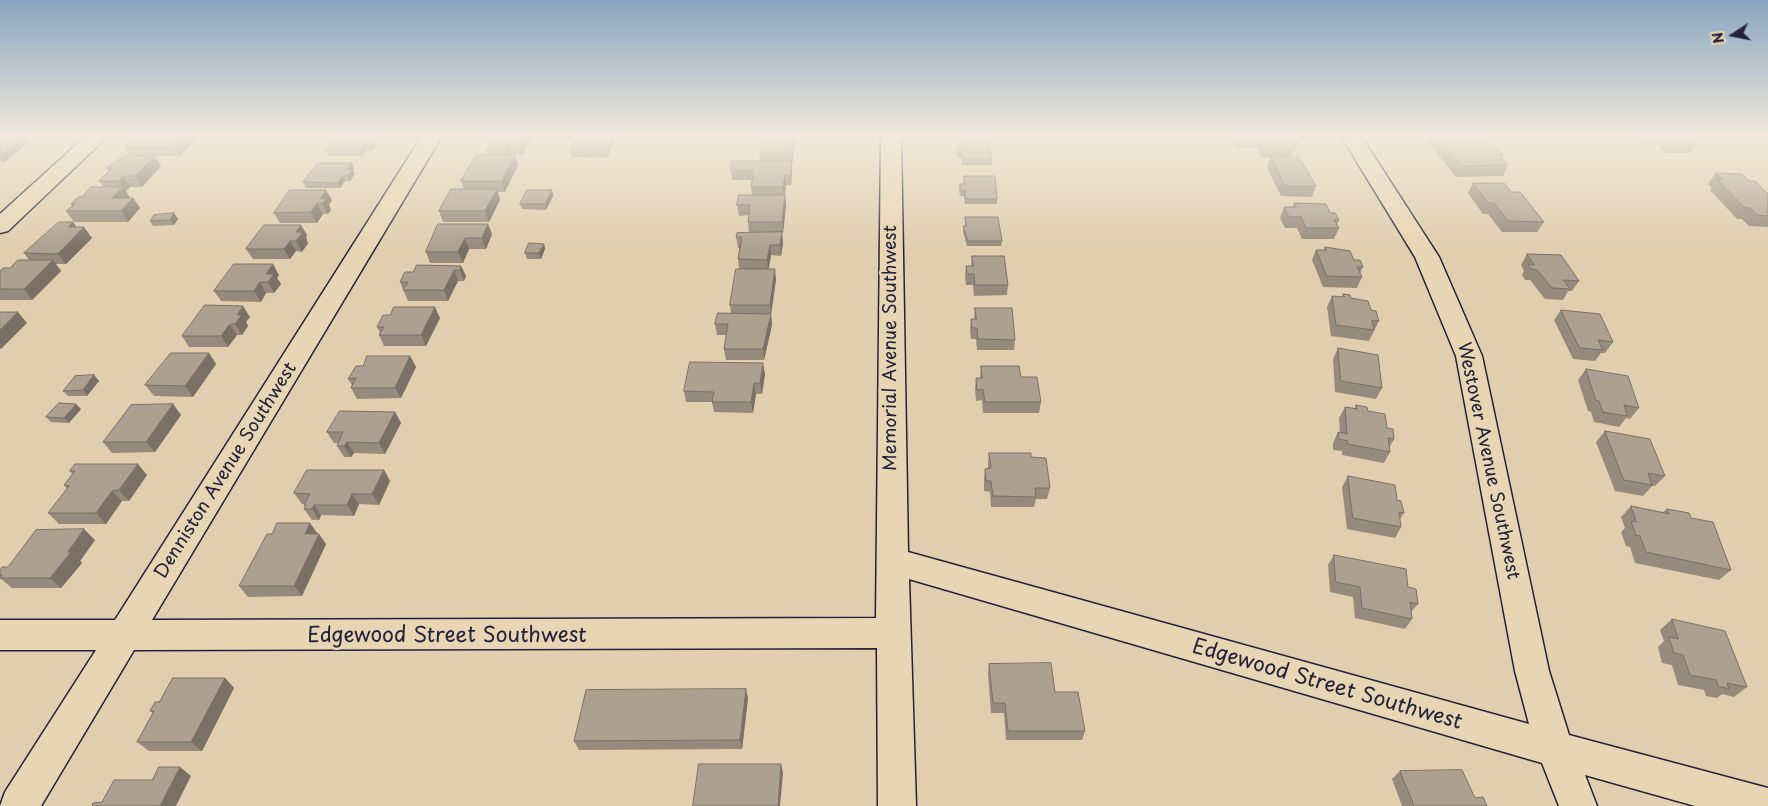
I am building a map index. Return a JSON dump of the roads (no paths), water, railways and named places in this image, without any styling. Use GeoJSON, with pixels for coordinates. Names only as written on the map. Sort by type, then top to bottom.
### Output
{"type":"FeatureCollection","features":[{"type":"Feature","properties":{"kind":"street"},"geometry":{"type":"LineString","coordinates":[[0,226],[57,174]]}},
{"type":"Feature","properties":{"kind":"street","name":"Denniston Avenue Southwest"},"geometry":{"type":"LineString","coordinates":[[19,806],[409,174]]}},
{"type":"Feature","properties":{"kind":"street","name":"Memorial Avenue Southwest"},"geometry":{"type":"LineString","coordinates":[[891,174],[893,633]]}},
{"type":"Feature","properties":{"kind":"street","name":"Westover Avenue Southwest"},"geometry":{"type":"LineString","coordinates":[[1375,174],[1427,257],[1469,356],[1532,671],[1555,749],[1578,806]]}},
{"type":"Feature","properties":{"kind":"street","name":"Edgewood Street Southwest"},"geometry":{"type":"LineString","coordinates":[[892,561],[1555,749],[1764,806]]}},
{"type":"Feature","properties":{"kind":"street"},"geometry":{"type":"LineString","coordinates":[[893,633],[897,806]]}},
{"type":"Feature","properties":{"kind":"street","name":"Edgewood Street Southwest"},"geometry":{"type":"LineString","coordinates":[[0,635],[893,633]]}}]}
